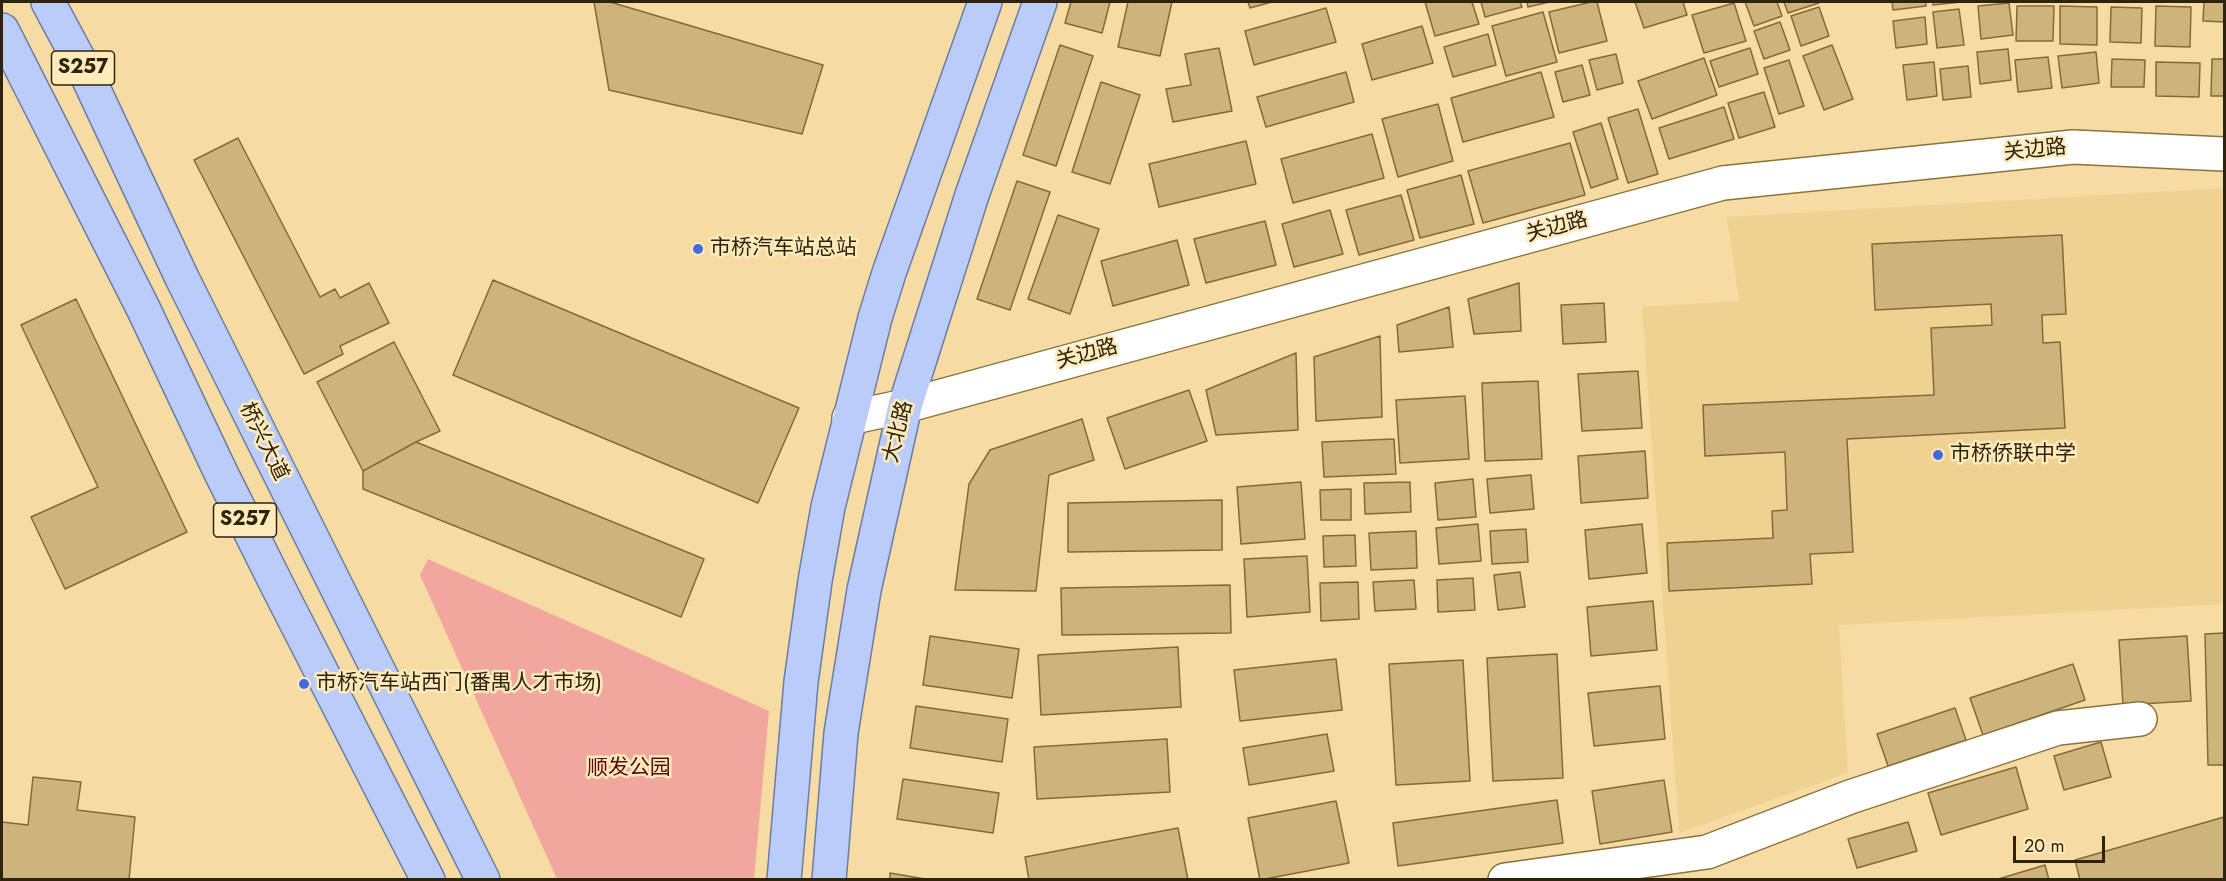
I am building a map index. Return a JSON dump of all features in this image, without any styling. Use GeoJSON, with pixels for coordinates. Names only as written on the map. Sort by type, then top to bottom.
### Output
{"type":"FeatureCollection","features":[{"type":"Feature","properties":{"kind":"main road","name":"桥兴大道"},"geometry":{"type":"LineString","coordinates":[[48,2],[85,71],[182,278],[483,879]]}},
{"type":"Feature","properties":{"kind":"main road"},"geometry":{"type":"LineString","coordinates":[[784,879],[801,682],[813,592],[828,507],[874,318],[985,2]]}},
{"type":"Feature","properties":{"kind":"main road","name":"大北路"},"geometry":{"type":"LineString","coordinates":[[829,879],[841,733],[867,579],[904,406],[972,195],[1040,2]]}},
{"type":"Feature","properties":{"kind":"main road","name":"S257"},"geometry":{"type":"LineString","coordinates":[[2,30],[142,308],[278,587],[428,879]]}},
{"type":"Feature","properties":{"kind":"street","name":"关边路"},"geometry":{"type":"LineString","coordinates":[[849,418],[904,406],[1723,183],[2073,147],[2224,154]]}},
{"type":"Feature","properties":{"kind":"street"},"geometry":{"type":"LineString","coordinates":[[1505,879],[1707,852],[1850,797],[2058,728],[2140,719]]}},
{"type":"Feature","properties":{"kind":"shaded area","name":"市桥侨联中学"},"geometry":{"type":"Polygon","coordinates":[[[2224,188],[2224,604],[1839,625],[1848,773],[1679,833],[1642,307],[1739,301],[1727,217],[2224,188]]]}},
{"type":"Feature","properties":{"kind":"green space","name":"顺发公园"},"geometry":{"type":"Polygon","coordinates":[[[428,559],[769,711],[754,879],[557,879],[420,575],[428,559]]]}},
{"type":"Feature","properties":{"kind":"building"},"geometry":{"type":"Polygon","coordinates":[[[594,2],[610,2],[823,65],[802,134],[609,90],[594,2]]]}},
{"type":"Feature","properties":{"kind":"building"},"geometry":{"type":"Polygon","coordinates":[[[1071,2],[1110,2],[1102,33],[1065,23],[1071,2]]]}},
{"type":"Feature","properties":{"kind":"building"},"geometry":{"type":"Polygon","coordinates":[[[1128,2],[1172,2],[1160,56],[1118,47],[1128,2]]]}},
{"type":"Feature","properties":{"kind":"building"},"geometry":{"type":"Polygon","coordinates":[[[1248,2],[1272,2],[1250,8],[1248,2]]]}},
{"type":"Feature","properties":{"kind":"building"},"geometry":{"type":"Polygon","coordinates":[[[1425,2],[1472,2],[1479,24],[1435,36],[1425,2]]]}},
{"type":"Feature","properties":{"kind":"building"},"geometry":{"type":"Polygon","coordinates":[[[1481,2],[1520,2],[1522,7],[1485,17],[1481,2]]]}},
{"type":"Feature","properties":{"kind":"building"},"geometry":{"type":"Polygon","coordinates":[[[1527,2],[1549,2],[1528,7],[1527,2]]]}},
{"type":"Feature","properties":{"kind":"building"},"geometry":{"type":"Polygon","coordinates":[[[1597,2],[1607,41],[1559,53],[1549,12],[1597,2]]]}},
{"type":"Feature","properties":{"kind":"building"},"geometry":{"type":"Polygon","coordinates":[[[1635,2],[1683,2],[1687,15],[1644,28],[1635,2]]]}},
{"type":"Feature","properties":{"kind":"building"},"geometry":{"type":"Polygon","coordinates":[[[1745,2],[1777,2],[1782,16],[1754,26],[1745,2]]]}},
{"type":"Feature","properties":{"kind":"building"},"geometry":{"type":"Polygon","coordinates":[[[1784,2],[1819,2],[1819,3],[1788,13],[1784,2]]]}},
{"type":"Feature","properties":{"kind":"building"},"geometry":{"type":"Polygon","coordinates":[[[1892,2],[1926,2],[1926,6],[1893,10],[1892,2]]]}},
{"type":"Feature","properties":{"kind":"building"},"geometry":{"type":"Polygon","coordinates":[[[1933,2],[1961,2],[1933,5],[1933,2]]]}},
{"type":"Feature","properties":{"kind":"building"},"geometry":{"type":"Polygon","coordinates":[[[2204,2],[2224,2],[2224,22],[2203,21],[2204,2]]]}},
{"type":"Feature","properties":{"kind":"building"},"geometry":{"type":"Polygon","coordinates":[[[1734,3],[1746,41],[1704,53],[1692,15],[1734,3]]]}},
{"type":"Feature","properties":{"kind":"building"},"geometry":{"type":"Polygon","coordinates":[[[2009,3],[2013,35],[1981,39],[1978,6],[2009,3]]]}},
{"type":"Feature","properties":{"kind":"building"},"geometry":{"type":"Polygon","coordinates":[[[2017,6],[2054,6],[2053,41],[2016,41],[2017,6]]]}},
{"type":"Feature","properties":{"kind":"building"},"geometry":{"type":"Polygon","coordinates":[[[2060,6],[2097,7],[2097,45],[2060,44],[2060,6]]]}},
{"type":"Feature","properties":{"kind":"building"},"geometry":{"type":"Polygon","coordinates":[[[2156,6],[2191,7],[2190,47],[2155,46],[2156,6]]]}},
{"type":"Feature","properties":{"kind":"building"},"geometry":{"type":"Polygon","coordinates":[[[1819,7],[1829,36],[1801,46],[1791,16],[1819,7]]]}},
{"type":"Feature","properties":{"kind":"building"},"geometry":{"type":"Polygon","coordinates":[[[2111,7],[2142,8],[2141,43],[2110,42],[2111,7]]]}},
{"type":"Feature","properties":{"kind":"building"},"geometry":{"type":"Polygon","coordinates":[[[1326,8],[1336,42],[1254,65],[1245,31],[1326,8]]]}},
{"type":"Feature","properties":{"kind":"building"},"geometry":{"type":"Polygon","coordinates":[[[1959,9],[1964,45],[1937,48],[1933,12],[1959,9]]]}},
{"type":"Feature","properties":{"kind":"building"},"geometry":{"type":"Polygon","coordinates":[[[1543,12],[1557,62],[1506,76],[1492,26],[1543,12]]]}},
{"type":"Feature","properties":{"kind":"building"},"geometry":{"type":"Polygon","coordinates":[[[1925,17],[1927,44],[1896,48],[1893,21],[1925,17]]]}},
{"type":"Feature","properties":{"kind":"building"},"geometry":{"type":"Polygon","coordinates":[[[1780,22],[1790,50],[1764,59],[1754,31],[1780,22]]]}},
{"type":"Feature","properties":{"kind":"building"},"geometry":{"type":"Polygon","coordinates":[[[1422,26],[1433,63],[1372,80],[1362,44],[1422,26]]]}},
{"type":"Feature","properties":{"kind":"building"},"geometry":{"type":"Polygon","coordinates":[[[1488,34],[1496,65],[1453,77],[1444,47],[1488,34]]]}},
{"type":"Feature","properties":{"kind":"building"},"geometry":{"type":"Polygon","coordinates":[[[1060,45],[1093,56],[1056,166],[1023,155],[1060,45]]]}},
{"type":"Feature","properties":{"kind":"building"},"geometry":{"type":"Polygon","coordinates":[[[1832,45],[1853,99],[1824,110],[1803,56],[1832,45]]]}},
{"type":"Feature","properties":{"kind":"building"},"geometry":{"type":"Polygon","coordinates":[[[1219,48],[1232,111],[1173,122],[1166,89],[1191,85],[1185,54],[1219,48]]]}},
{"type":"Feature","properties":{"kind":"building"},"geometry":{"type":"Polygon","coordinates":[[[1750,48],[1758,74],[1719,87],[1710,61],[1750,48]]]}},
{"type":"Feature","properties":{"kind":"building"},"geometry":{"type":"Polygon","coordinates":[[[2008,49],[2011,80],[1980,84],[1977,52],[2008,49]]]}},
{"type":"Feature","properties":{"kind":"building"},"geometry":{"type":"Polygon","coordinates":[[[2096,52],[2099,83],[2062,88],[2058,56],[2096,52]]]}},
{"type":"Feature","properties":{"kind":"building"},"geometry":{"type":"Polygon","coordinates":[[[1616,54],[1623,83],[1597,90],[1589,60],[1616,54]]]}},
{"type":"Feature","properties":{"kind":"building"},"geometry":{"type":"Polygon","coordinates":[[[2048,57],[2052,88],[2018,92],[2015,60],[2048,57]]]}},
{"type":"Feature","properties":{"kind":"building"},"geometry":{"type":"Polygon","coordinates":[[[1704,58],[1717,95],[1652,119],[1638,81],[1704,58]]]}},
{"type":"Feature","properties":{"kind":"building"},"geometry":{"type":"Polygon","coordinates":[[[2112,59],[2145,60],[2144,87],[2111,87],[2112,59]]]}},
{"type":"Feature","properties":{"kind":"building"},"geometry":{"type":"Polygon","coordinates":[[[2212,59],[2224,59],[2224,96],[2211,96],[2212,59]]]}},
{"type":"Feature","properties":{"kind":"building"},"geometry":{"type":"Polygon","coordinates":[[[1789,60],[1804,106],[1779,114],[1764,68],[1789,60]]]}},
{"type":"Feature","properties":{"kind":"building"},"geometry":{"type":"Polygon","coordinates":[[[1934,62],[1937,96],[1907,100],[1903,65],[1934,62]]]}},
{"type":"Feature","properties":{"kind":"building"},"geometry":{"type":"Polygon","coordinates":[[[2156,62],[2200,63],[2199,97],[2156,96],[2156,62]]]}},
{"type":"Feature","properties":{"kind":"building"},"geometry":{"type":"Polygon","coordinates":[[[1582,65],[1590,95],[1563,102],[1555,72],[1582,65]]]}},
{"type":"Feature","properties":{"kind":"building"},"geometry":{"type":"Polygon","coordinates":[[[1968,66],[1971,97],[1943,100],[1940,69],[1968,66]]]}},
{"type":"Feature","properties":{"kind":"building"},"geometry":{"type":"Polygon","coordinates":[[[1346,72],[1354,102],[1266,127],[1257,97],[1346,72]]]}},
{"type":"Feature","properties":{"kind":"building"},"geometry":{"type":"Polygon","coordinates":[[[1541,72],[1554,117],[1463,142],[1451,98],[1541,72]]]}},
{"type":"Feature","properties":{"kind":"building"},"geometry":{"type":"Polygon","coordinates":[[[1101,82],[1140,95],[1110,184],[1072,172],[1101,82]]]}},
{"type":"Feature","properties":{"kind":"building"},"geometry":{"type":"Polygon","coordinates":[[[1764,92],[1775,127],[1739,138],[1728,103],[1764,92]]]}},
{"type":"Feature","properties":{"kind":"building"},"geometry":{"type":"Polygon","coordinates":[[[1438,104],[1453,161],[1398,177],[1382,119],[1438,104]]]}},
{"type":"Feature","properties":{"kind":"building"},"geometry":{"type":"Polygon","coordinates":[[[1724,107],[1734,139],[1669,159],[1659,128],[1724,107]]]}},
{"type":"Feature","properties":{"kind":"building"},"geometry":{"type":"Polygon","coordinates":[[[1638,109],[1658,174],[1628,183],[1608,118],[1638,109]]]}},
{"type":"Feature","properties":{"kind":"building"},"geometry":{"type":"Polygon","coordinates":[[[1601,123],[1618,179],[1591,188],[1573,132],[1601,123]]]}},
{"type":"Feature","properties":{"kind":"building"},"geometry":{"type":"Polygon","coordinates":[[[1372,134],[1384,178],[1293,203],[1281,159],[1372,134]]]}},
{"type":"Feature","properties":{"kind":"building"},"geometry":{"type":"Polygon","coordinates":[[[238,138],[320,297],[335,289],[340,298],[369,283],[389,323],[340,346],[343,354],[304,374],[194,160],[238,138]]]}},
{"type":"Feature","properties":{"kind":"building"},"geometry":{"type":"Polygon","coordinates":[[[1246,141],[1256,184],[1159,207],[1149,164],[1246,141]]]}},
{"type":"Feature","properties":{"kind":"building"},"geometry":{"type":"Polygon","coordinates":[[[1570,143],[1585,195],[1483,223],[1468,171],[1570,143]]]}},
{"type":"Feature","properties":{"kind":"building"},"geometry":{"type":"Polygon","coordinates":[[[1461,175],[1474,224],[1420,238],[1407,190],[1461,175]]]}},
{"type":"Feature","properties":{"kind":"building"},"geometry":{"type":"Polygon","coordinates":[[[1017,181],[1050,192],[1010,310],[977,299],[1017,181]]]}},
{"type":"Feature","properties":{"kind":"building"},"geometry":{"type":"Polygon","coordinates":[[[1401,195],[1414,240],[1359,255],[1346,210],[1401,195]]]}},
{"type":"Feature","properties":{"kind":"building"},"geometry":{"type":"Polygon","coordinates":[[[1330,210],[1343,254],[1294,267],[1282,224],[1330,210]]]}},
{"type":"Feature","properties":{"kind":"building"},"geometry":{"type":"Polygon","coordinates":[[[1058,215],[1099,229],[1070,314],[1028,299],[1058,215]]]}},
{"type":"Feature","properties":{"kind":"building"},"geometry":{"type":"Polygon","coordinates":[[[1265,221],[1276,265],[1206,283],[1194,239],[1265,221]]]}},
{"type":"Feature","properties":{"kind":"building"},"geometry":{"type":"Polygon","coordinates":[[[2062,235],[2066,314],[2042,315],[2043,343],[2060,342],[2065,428],[1847,439],[1853,552],[1810,554],[1812,584],[1669,591],[1667,543],[1773,538],[1772,511],[1787,510],[1785,452],[1705,456],[1703,405],[1934,395],[1931,328],[1992,325],[1991,304],[1875,310],[1872,244],[2062,235]]]}},
{"type":"Feature","properties":{"kind":"building"},"geometry":{"type":"Polygon","coordinates":[[[1177,240],[1189,285],[1113,306],[1101,261],[1177,240]]]}},
{"type":"Feature","properties":{"kind":"building"},"geometry":{"type":"Polygon","coordinates":[[[493,280],[799,408],[758,503],[453,375],[493,280]]]}},
{"type":"Feature","properties":{"kind":"building"},"geometry":{"type":"Polygon","coordinates":[[[1519,283],[1521,331],[1474,334],[1468,299],[1519,283]]]}},
{"type":"Feature","properties":{"kind":"building"},"geometry":{"type":"Polygon","coordinates":[[[76,299],[187,532],[65,589],[31,517],[98,487],[21,325],[76,299]]]}},
{"type":"Feature","properties":{"kind":"building"},"geometry":{"type":"Polygon","coordinates":[[[1604,303],[1606,342],[1563,344],[1561,305],[1604,303]]]}},
{"type":"Feature","properties":{"kind":"building"},"geometry":{"type":"Polygon","coordinates":[[[1449,307],[1453,347],[1399,352],[1397,325],[1449,307]]]}},
{"type":"Feature","properties":{"kind":"building"},"geometry":{"type":"Polygon","coordinates":[[[1380,336],[1382,417],[1316,421],[1314,357],[1380,336]]]}},
{"type":"Feature","properties":{"kind":"building"},"geometry":{"type":"Polygon","coordinates":[[[394,342],[440,431],[363,471],[317,382],[394,342]]]}},
{"type":"Feature","properties":{"kind":"building"},"geometry":{"type":"Polygon","coordinates":[[[1296,353],[1298,430],[1216,435],[1206,390],[1296,353]]]}},
{"type":"Feature","properties":{"kind":"building"},"geometry":{"type":"Polygon","coordinates":[[[1638,371],[1642,428],[1582,431],[1578,374],[1638,371]]]}},
{"type":"Feature","properties":{"kind":"building"},"geometry":{"type":"Polygon","coordinates":[[[1538,381],[1542,459],[1485,461],[1482,383],[1538,381]]]}},
{"type":"Feature","properties":{"kind":"building"},"geometry":{"type":"Polygon","coordinates":[[[1189,390],[1207,441],[1125,469],[1107,418],[1189,390]]]}},
{"type":"Feature","properties":{"kind":"building"},"geometry":{"type":"Polygon","coordinates":[[[1465,396],[1469,459],[1400,463],[1396,400],[1465,396]]]}},
{"type":"Feature","properties":{"kind":"building"},"geometry":{"type":"Polygon","coordinates":[[[1082,419],[1094,460],[1049,475],[1036,591],[955,590],[969,484],[990,450],[1082,419]]]}},
{"type":"Feature","properties":{"kind":"building"},"geometry":{"type":"Polygon","coordinates":[[[1394,439],[1396,474],[1324,477],[1322,442],[1394,439]]]}},
{"type":"Feature","properties":{"kind":"building"},"geometry":{"type":"Polygon","coordinates":[[[416,442],[704,559],[681,617],[363,489],[363,471],[416,442]]]}},
{"type":"Feature","properties":{"kind":"building"},"geometry":{"type":"Polygon","coordinates":[[[1645,451],[1648,498],[1581,503],[1578,456],[1645,451]]]}},
{"type":"Feature","properties":{"kind":"building"},"geometry":{"type":"Polygon","coordinates":[[[1531,475],[1534,509],[1490,513],[1487,479],[1531,475]]]}},
{"type":"Feature","properties":{"kind":"building"},"geometry":{"type":"Polygon","coordinates":[[[1473,479],[1476,517],[1438,520],[1435,483],[1473,479]]]}},
{"type":"Feature","properties":{"kind":"building"},"geometry":{"type":"Polygon","coordinates":[[[1301,482],[1305,539],[1241,544],[1237,487],[1301,482]]]}},
{"type":"Feature","properties":{"kind":"building"},"geometry":{"type":"Polygon","coordinates":[[[1410,482],[1411,512],[1365,514],[1364,483],[1410,482]]]}},
{"type":"Feature","properties":{"kind":"building"},"geometry":{"type":"Polygon","coordinates":[[[1351,489],[1351,520],[1321,520],[1320,490],[1351,489]]]}},
{"type":"Feature","properties":{"kind":"building"},"geometry":{"type":"Polygon","coordinates":[[[1222,500],[1222,550],[1068,552],[1068,503],[1222,500]]]}},
{"type":"Feature","properties":{"kind":"building"},"geometry":{"type":"Polygon","coordinates":[[[1478,524],[1481,561],[1439,564],[1436,528],[1478,524]]]}},
{"type":"Feature","properties":{"kind":"building"},"geometry":{"type":"Polygon","coordinates":[[[1642,524],[1647,573],[1589,579],[1585,530],[1642,524]]]}},
{"type":"Feature","properties":{"kind":"building"},"geometry":{"type":"Polygon","coordinates":[[[1526,529],[1528,562],[1492,564],[1490,531],[1526,529]]]}},
{"type":"Feature","properties":{"kind":"building"},"geometry":{"type":"Polygon","coordinates":[[[1416,531],[1417,568],[1371,570],[1369,533],[1416,531]]]}},
{"type":"Feature","properties":{"kind":"building"},"geometry":{"type":"Polygon","coordinates":[[[1355,535],[1356,566],[1324,567],[1323,536],[1355,535]]]}},
{"type":"Feature","properties":{"kind":"building"},"geometry":{"type":"Polygon","coordinates":[[[1307,556],[1310,612],[1247,617],[1244,559],[1307,556]]]}},
{"type":"Feature","properties":{"kind":"building"},"geometry":{"type":"Polygon","coordinates":[[[1520,572],[1525,607],[1498,610],[1494,575],[1520,572]]]}},
{"type":"Feature","properties":{"kind":"building"},"geometry":{"type":"Polygon","coordinates":[[[1473,578],[1475,610],[1438,612],[1437,580],[1473,578]]]}},
{"type":"Feature","properties":{"kind":"building"},"geometry":{"type":"Polygon","coordinates":[[[1414,580],[1416,609],[1375,611],[1373,582],[1414,580]]]}},
{"type":"Feature","properties":{"kind":"building"},"geometry":{"type":"Polygon","coordinates":[[[1358,582],[1359,619],[1321,621],[1320,583],[1358,582]]]}},
{"type":"Feature","properties":{"kind":"building"},"geometry":{"type":"Polygon","coordinates":[[[1230,585],[1231,633],[1062,635],[1061,588],[1230,585]]]}},
{"type":"Feature","properties":{"kind":"building"},"geometry":{"type":"Polygon","coordinates":[[[1653,601],[1657,650],[1591,656],[1587,607],[1653,601]]]}},
{"type":"Feature","properties":{"kind":"building"},"geometry":{"type":"Polygon","coordinates":[[[2224,633],[2224,765],[2208,765],[2205,634],[2224,633]]]}},
{"type":"Feature","properties":{"kind":"building"},"geometry":{"type":"Polygon","coordinates":[[[930,636],[1019,649],[1012,698],[923,685],[930,636]]]}},
{"type":"Feature","properties":{"kind":"building"},"geometry":{"type":"Polygon","coordinates":[[[2187,636],[2191,701],[2123,705],[2119,640],[2187,636]]]}},
{"type":"Feature","properties":{"kind":"building"},"geometry":{"type":"Polygon","coordinates":[[[1178,647],[1181,707],[1041,715],[1038,655],[1178,647]]]}},
{"type":"Feature","properties":{"kind":"building"},"geometry":{"type":"Polygon","coordinates":[[[1557,654],[1563,778],[1493,781],[1487,658],[1557,654]]]}},
{"type":"Feature","properties":{"kind":"building"},"geometry":{"type":"Polygon","coordinates":[[[1336,659],[1342,710],[1240,721],[1234,670],[1336,659]]]}},
{"type":"Feature","properties":{"kind":"building"},"geometry":{"type":"Polygon","coordinates":[[[1463,660],[1470,781],[1396,785],[1389,664],[1463,660]]]}},
{"type":"Feature","properties":{"kind":"building"},"geometry":{"type":"Polygon","coordinates":[[[2073,664],[2085,700],[1983,735],[1970,698],[2073,664]]]}},
{"type":"Feature","properties":{"kind":"building"},"geometry":{"type":"Polygon","coordinates":[[[1660,686],[1665,739],[1594,746],[1588,693],[1660,686]]]}},
{"type":"Feature","properties":{"kind":"building"},"geometry":{"type":"Polygon","coordinates":[[[916,706],[1008,719],[1002,762],[910,748],[916,706]]]}},
{"type":"Feature","properties":{"kind":"building"},"geometry":{"type":"Polygon","coordinates":[[[1955,708],[1966,740],[1888,766],[1877,734],[1955,708]]]}},
{"type":"Feature","properties":{"kind":"building"},"geometry":{"type":"Polygon","coordinates":[[[1327,734],[1334,771],[1249,785],[1243,748],[1327,734]]]}},
{"type":"Feature","properties":{"kind":"building"},"geometry":{"type":"Polygon","coordinates":[[[1167,739],[1170,792],[1037,799],[1034,747],[1167,739]]]}},
{"type":"Feature","properties":{"kind":"building"},"geometry":{"type":"Polygon","coordinates":[[[2101,742],[2111,777],[2064,790],[2054,756],[2101,742]]]}},
{"type":"Feature","properties":{"kind":"building"},"geometry":{"type":"Polygon","coordinates":[[[2016,767],[2028,809],[1941,835],[1928,793],[2016,767]]]}},
{"type":"Feature","properties":{"kind":"building"},"geometry":{"type":"Polygon","coordinates":[[[33,777],[81,782],[77,810],[135,817],[129,880],[2,880],[2,822],[28,825],[33,777]]]}},
{"type":"Feature","properties":{"kind":"building"},"geometry":{"type":"Polygon","coordinates":[[[903,779],[999,793],[993,833],[897,819],[903,779]]]}},
{"type":"Feature","properties":{"kind":"building"},"geometry":{"type":"Polygon","coordinates":[[[1664,780],[1672,832],[1600,844],[1592,791],[1664,780]]]}},
{"type":"Feature","properties":{"kind":"building"},"geometry":{"type":"Polygon","coordinates":[[[1557,800],[1563,843],[1398,866],[1393,823],[1557,800]]]}},
{"type":"Feature","properties":{"kind":"building"},"geometry":{"type":"Polygon","coordinates":[[[1336,801],[1349,863],[1260,880],[1248,818],[1336,801]]]}},
{"type":"Feature","properties":{"kind":"building"},"geometry":{"type":"Polygon","coordinates":[[[2224,817],[2224,880],[2080,880],[2075,860],[2224,817]]]}},
{"type":"Feature","properties":{"kind":"building"},"geometry":{"type":"Polygon","coordinates":[[[1908,822],[1917,851],[1857,868],[1848,839],[1908,822]]]}},
{"type":"Feature","properties":{"kind":"building"},"geometry":{"type":"Polygon","coordinates":[[[1178,828],[1188,880],[1029,880],[1025,857],[1178,828]]]}},
{"type":"Feature","properties":{"kind":"building"},"geometry":{"type":"Polygon","coordinates":[[[2045,865],[2049,880],[1995,880],[2045,865]]]}},
{"type":"Feature","properties":{"kind":"building"},"geometry":{"type":"Polygon","coordinates":[[[890,873],[931,880],[890,880],[890,873]]]}},
{"type":"Feature","properties":{"kind":"place","name":"市桥汽车站总站"},"geometry":{"type":"Point","coordinates":[698,249]}},
{"type":"Feature","properties":{"kind":"place","name":"市桥侨联中学"},"geometry":{"type":"Point","coordinates":[1938,455]}},
{"type":"Feature","properties":{"kind":"place","name":"市桥汽车站西门(番禺人才市场)"},"geometry":{"type":"Point","coordinates":[304,684]}}]}
